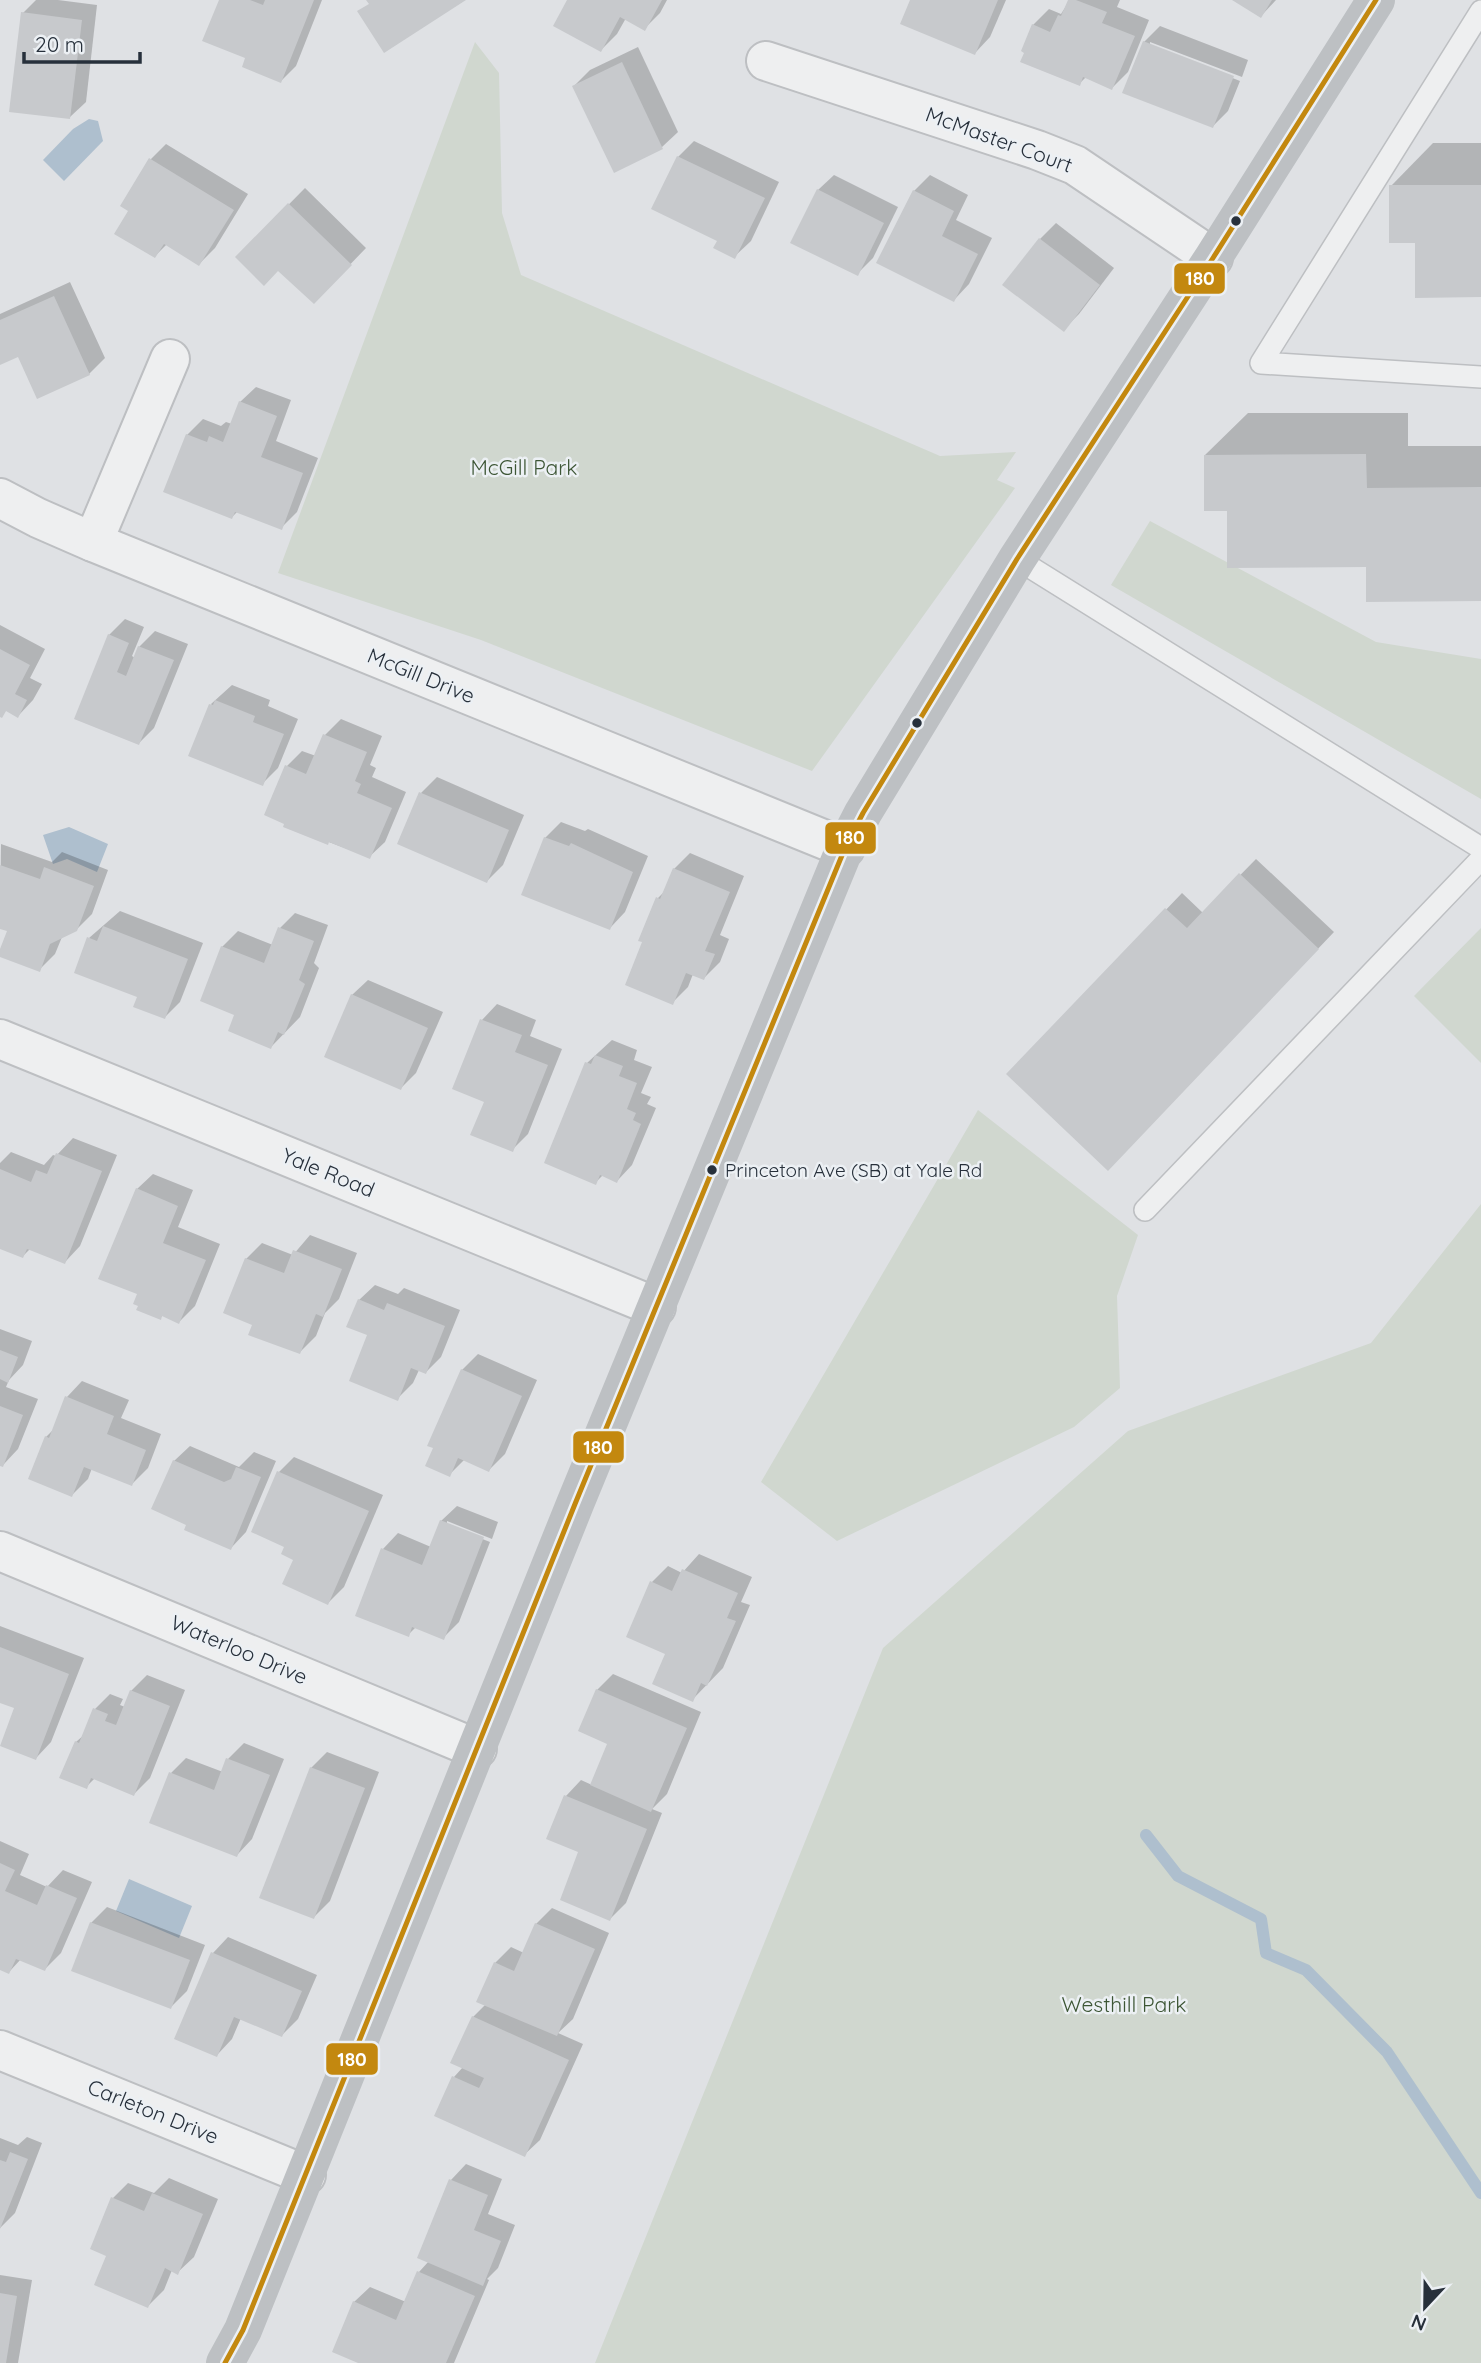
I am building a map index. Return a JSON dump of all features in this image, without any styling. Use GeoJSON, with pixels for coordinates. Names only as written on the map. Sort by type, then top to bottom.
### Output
{"type":"FeatureCollection","features":[{"type":"Feature","properties":{"kind":"street"},"geometry":{"type":"LineString","coordinates":[[225,2363],[243,2330],[656,1307],[845,848],[870,801],[1017,559],[1376,0]]}},
{"type":"Feature","properties":{"kind":"street","name":"McMaster Court"},"geometry":{"type":"LineString","coordinates":[[766,61],[1075,165],[1213,257]]}},
{"type":"Feature","properties":{"kind":"street"},"geometry":{"type":"LineString","coordinates":[[93,542],[170,359]]}},
{"type":"Feature","properties":{"kind":"street","name":"McGill Drive"},"geometry":{"type":"LineString","coordinates":[[0,498],[93,542],[845,848]]}},
{"type":"Feature","properties":{"kind":"street","name":"Yale Road"},"geometry":{"type":"LineString","coordinates":[[0,1039],[656,1307]]}},
{"type":"Feature","properties":{"kind":"street","name":"Waterloo Drive"},"geometry":{"type":"LineString","coordinates":[[0,1550],[477,1749]]}},
{"type":"Feature","properties":{"kind":"street","name":"Carleton Drive"},"geometry":{"type":"LineString","coordinates":[[0,2050],[306,2175]]}},
{"type":"Feature","properties":{"kind":"lane"},"geometry":{"type":"LineString","coordinates":[[1481,11],[1261,363],[1481,377]]}},
{"type":"Feature","properties":{"kind":"lane"},"geometry":{"type":"LineString","coordinates":[[1017,559],[1481,848]]}},
{"type":"Feature","properties":{"kind":"lane"},"geometry":{"type":"LineString","coordinates":[[1145,1210],[1481,859]]}},
{"type":"Feature","properties":{"kind":"green space","name":"McGill Park"},"geometry":{"type":"Polygon","coordinates":[[[475,42],[499,73],[502,213],[521,275],[940,456],[1016,452],[997,480],[1015,488],[812,771],[481,640],[278,573],[475,42]]]}},
{"type":"Feature","properties":{"kind":"green space"},"geometry":{"type":"Polygon","coordinates":[[[1150,521],[1376,642],[1481,659],[1481,799],[1111,585],[1150,521]]]}},
{"type":"Feature","properties":{"kind":"green space"},"geometry":{"type":"Polygon","coordinates":[[[1481,928],[1481,1063],[1414,996],[1481,928]]]}},
{"type":"Feature","properties":{"kind":"green space"},"geometry":{"type":"Polygon","coordinates":[[[978,1110],[1138,1235],[1117,1296],[1120,1388],[1074,1427],[837,1541],[761,1482],[978,1110]]]}},
{"type":"Feature","properties":{"kind":"green space","name":"Westhill Park"},"geometry":{"type":"Polygon","coordinates":[[[1481,1204],[1481,2363],[595,2363],[883,1648],[1128,1431],[1371,1343],[1481,1204]]]}},
{"type":"Feature","properties":{"kind":"water"},"geometry":{"type":"Polygon","coordinates":[[[89,119],[98,121],[103,141],[64,181],[43,160],[73,129],[89,119]]]}},
{"type":"Feature","properties":{"kind":"water"},"geometry":{"type":"Polygon","coordinates":[[[69,827],[108,844],[97,872],[67,859],[53,864],[43,835],[69,827]]]}},
{"type":"Feature","properties":{"kind":"water"},"geometry":{"type":"Polygon","coordinates":[[[129,1879],[192,1906],[179,1938],[116,1911],[129,1879]]]}},
{"type":"Feature","properties":{"kind":"building"},"geometry":{"type":"Polygon","coordinates":[[[219,0],[250,0],[263,5],[265,0],[314,0],[281,83],[242,67],[245,58],[202,41],[219,0]]]}},
{"type":"Feature","properties":{"kind":"building"},"geometry":{"type":"Polygon","coordinates":[[[366,0],[466,0],[384,53],[357,11],[369,4],[366,0]]]}},
{"type":"Feature","properties":{"kind":"building"},"geometry":{"type":"Polygon","coordinates":[[[567,0],[662,0],[645,31],[620,17],[601,52],[553,26],[567,0]]]}},
{"type":"Feature","properties":{"kind":"building"},"geometry":{"type":"Polygon","coordinates":[[[910,0],[998,0],[975,55],[900,24],[910,0]]]}},
{"type":"Feature","properties":{"kind":"building"},"geometry":{"type":"Polygon","coordinates":[[[1068,0],[1076,0],[1107,12],[1102,23],[1135,36],[1112,90],[1083,77],[1080,86],[1020,62],[1024,53],[1021,51],[1032,24],[1050,32],[1068,0]]]}},
{"type":"Feature","properties":{"kind":"building"},"geometry":{"type":"Polygon","coordinates":[[[1232,0],[1272,0],[1261,18],[1232,0]]]}},
{"type":"Feature","properties":{"kind":"building"},"geometry":{"type":"Polygon","coordinates":[[[21,12],[82,20],[70,119],[9,112],[21,12]]]}},
{"type":"Feature","properties":{"kind":"building"},"geometry":{"type":"Polygon","coordinates":[[[1143,41],[1234,76],[1213,128],[1122,93],[1143,41]]]}},
{"type":"Feature","properties":{"kind":"building"},"geometry":{"type":"Polygon","coordinates":[[[622,62],[663,149],[614,173],[572,86],[622,62]]]}},
{"type":"Feature","properties":{"kind":"building"},"geometry":{"type":"Polygon","coordinates":[[[677,156],[765,198],[735,259],[713,248],[717,241],[651,209],[677,156]]]}},
{"type":"Feature","properties":{"kind":"building"},"geometry":{"type":"Polygon","coordinates":[[[149,158],[234,210],[199,266],[164,244],[155,258],[114,234],[128,211],[120,206],[149,158]]]}},
{"type":"Feature","properties":{"kind":"building"},"geometry":{"type":"Polygon","coordinates":[[[1389,185],[1481,185],[1481,297],[1415,298],[1415,243],[1389,243],[1389,185]]]}},
{"type":"Feature","properties":{"kind":"building"},"geometry":{"type":"Polygon","coordinates":[[[817,189],[884,223],[858,276],[790,243],[817,189]]]}},
{"type":"Feature","properties":{"kind":"building"},"geometry":{"type":"Polygon","coordinates":[[[913,190],[954,211],[942,236],[978,254],[954,302],[876,263],[913,190]]]}},
{"type":"Feature","properties":{"kind":"building"},"geometry":{"type":"Polygon","coordinates":[[[288,203],[352,265],[314,304],[278,271],[264,286],[235,257],[288,203]]]}},
{"type":"Feature","properties":{"kind":"building"},"geometry":{"type":"Polygon","coordinates":[[[1039,238],[1100,285],[1064,332],[1002,285],[1039,238]]]}},
{"type":"Feature","properties":{"kind":"building"},"geometry":{"type":"Polygon","coordinates":[[[54,296],[90,375],[37,399],[18,357],[0,365],[0,320],[54,296]]]}},
{"type":"Feature","properties":{"kind":"building"},"geometry":{"type":"Polygon","coordinates":[[[239,401],[277,416],[261,457],[303,473],[282,530],[235,512],[232,519],[163,492],[186,434],[207,442],[209,436],[223,442],[239,401]]]}},
{"type":"Feature","properties":{"kind":"building"},"geometry":{"type":"Polygon","coordinates":[[[1366,454],[1367,488],[1481,487],[1481,601],[1366,602],[1366,567],[1227,568],[1227,511],[1204,511],[1204,455],[1366,454]]]}},
{"type":"Feature","properties":{"kind":"building"},"geometry":{"type":"Polygon","coordinates":[[[108,634],[129,643],[117,672],[126,676],[138,646],[174,660],[139,745],[74,719],[108,634]]]}},
{"type":"Feature","properties":{"kind":"building"},"geometry":{"type":"Polygon","coordinates":[[[0,649],[30,665],[15,694],[27,700],[18,718],[6,711],[2,718],[0,717],[0,649]]]}},
{"type":"Feature","properties":{"kind":"building"},"geometry":{"type":"Polygon","coordinates":[[[215,700],[255,716],[253,722],[284,734],[263,786],[188,756],[209,704],[213,705],[215,700]]]}},
{"type":"Feature","properties":{"kind":"building"},"geometry":{"type":"Polygon","coordinates":[[[323,734],[367,752],[355,781],[361,784],[357,793],[392,808],[370,859],[283,827],[284,824],[264,815],[285,765],[306,774],[323,734]]]}},
{"type":"Feature","properties":{"kind":"building"},"geometry":{"type":"Polygon","coordinates":[[[419,792],[509,830],[487,883],[397,844],[419,792]]]}},
{"type":"Feature","properties":{"kind":"building"},"geometry":{"type":"Polygon","coordinates":[[[544,837],[569,846],[571,843],[633,872],[610,930],[521,895],[544,837]]]}},
{"type":"Feature","properties":{"kind":"building"},"geometry":{"type":"Polygon","coordinates":[[[0,865],[40,879],[44,867],[94,886],[77,931],[50,944],[40,972],[0,957],[7,931],[0,929],[0,865]]]}},
{"type":"Feature","properties":{"kind":"building"},"geometry":{"type":"Polygon","coordinates":[[[673,868],[730,892],[705,951],[715,954],[704,980],[686,973],[673,1005],[625,985],[642,942],[638,941],[656,897],[660,899],[673,868]]]}},
{"type":"Feature","properties":{"kind":"building"},"geometry":{"type":"Polygon","coordinates":[[[1239,873],[1319,949],[1108,1171],[1006,1074],[1165,908],[1187,928],[1239,873]]]}},
{"type":"Feature","properties":{"kind":"building"},"geometry":{"type":"Polygon","coordinates":[[[103,926],[188,959],[165,1019],[133,1007],[137,997],[74,973],[87,937],[97,941],[103,926]]]}},
{"type":"Feature","properties":{"kind":"building"},"geometry":{"type":"Polygon","coordinates":[[[278,927],[314,941],[299,980],[305,984],[284,1035],[278,1032],[271,1049],[228,1031],[234,1015],[200,1001],[221,946],[264,963],[278,927]]]}},
{"type":"Feature","properties":{"kind":"building"},"geometry":{"type":"Polygon","coordinates":[[[351,994],[428,1028],[401,1090],[324,1057],[351,994]]]}},
{"type":"Feature","properties":{"kind":"building"},"geometry":{"type":"Polygon","coordinates":[[[480,1019],[522,1035],[515,1052],[548,1065],[513,1152],[470,1135],[484,1102],[452,1089],[480,1019]]]}},
{"type":"Feature","properties":{"kind":"building"},"geometry":{"type":"Polygon","coordinates":[[[595,1055],[623,1066],[619,1076],[637,1083],[627,1109],[636,1113],[633,1120],[641,1124],[617,1183],[600,1175],[596,1185],[544,1163],[585,1062],[591,1064],[595,1055]]]}},
{"type":"Feature","properties":{"kind":"building"},"geometry":{"type":"Polygon","coordinates":[[[56,1153],[102,1171],[65,1264],[27,1249],[23,1258],[0,1249],[0,1169],[31,1182],[36,1170],[47,1174],[56,1153]]]}},
{"type":"Feature","properties":{"kind":"building"},"geometry":{"type":"Polygon","coordinates":[[[136,1188],[178,1206],[163,1243],[206,1260],[179,1324],[162,1316],[161,1320],[136,1310],[138,1306],[133,1304],[137,1294],[98,1279],[136,1188]]]}},
{"type":"Feature","properties":{"kind":"building"},"geometry":{"type":"Polygon","coordinates":[[[293,1250],[342,1269],[323,1317],[316,1314],[300,1354],[248,1335],[252,1325],[223,1313],[245,1258],[284,1273],[293,1250]]]}},
{"type":"Feature","properties":{"kind":"building"},"geometry":{"type":"Polygon","coordinates":[[[358,1299],[384,1310],[387,1303],[445,1326],[426,1374],[411,1368],[398,1401],[349,1381],[367,1335],[346,1327],[358,1299]]]}},
{"type":"Feature","properties":{"kind":"building"},"geometry":{"type":"Polygon","coordinates":[[[0,1350],[18,1357],[8,1383],[0,1379],[0,1350]]]}},
{"type":"Feature","properties":{"kind":"building"},"geometry":{"type":"Polygon","coordinates":[[[461,1369],[522,1396],[489,1472],[458,1458],[450,1477],[425,1466],[433,1448],[427,1446],[461,1369]]]}},
{"type":"Feature","properties":{"kind":"building"},"geometry":{"type":"Polygon","coordinates":[[[65,1396],[114,1416],[107,1434],[146,1450],[132,1486],[84,1467],[72,1497],[28,1479],[45,1436],[49,1438],[65,1396]]]}},
{"type":"Feature","properties":{"kind":"building"},"geometry":{"type":"Polygon","coordinates":[[[0,1406],[23,1415],[3,1467],[0,1466],[0,1406]]]}},
{"type":"Feature","properties":{"kind":"building"},"geometry":{"type":"Polygon","coordinates":[[[173,1460],[224,1482],[231,1479],[236,1467],[261,1477],[231,1550],[184,1530],[186,1525],[151,1509],[173,1460]]]}},
{"type":"Feature","properties":{"kind":"building"},"geometry":{"type":"Polygon","coordinates":[[[277,1471],[369,1511],[328,1605],[282,1584],[293,1560],[281,1554],[284,1547],[251,1532],[277,1471]]]}},
{"type":"Feature","properties":{"kind":"building"},"geometry":{"type":"Polygon","coordinates":[[[440,1520],[484,1537],[444,1640],[412,1627],[409,1637],[355,1616],[381,1548],[422,1565],[440,1520]]]}},
{"type":"Feature","properties":{"kind":"building"},"geometry":{"type":"Polygon","coordinates":[[[682,1569],[738,1593],[727,1618],[736,1621],[707,1686],[701,1683],[693,1702],[652,1684],[665,1654],[626,1637],[650,1581],[672,1591],[682,1569]]]}},
{"type":"Feature","properties":{"kind":"building"},"geometry":{"type":"Polygon","coordinates":[[[0,1647],[69,1674],[36,1760],[0,1746],[14,1708],[0,1703],[0,1647]]]}},
{"type":"Feature","properties":{"kind":"building"},"geometry":{"type":"Polygon","coordinates":[[[596,1689],[687,1728],[651,1812],[590,1785],[607,1744],[578,1731],[596,1689]]]}},
{"type":"Feature","properties":{"kind":"building"},"geometry":{"type":"Polygon","coordinates":[[[130,1690],[170,1706],[134,1796],[91,1778],[87,1789],[59,1778],[75,1741],[79,1743],[93,1708],[108,1714],[105,1721],[116,1725],[130,1690]]]}},
{"type":"Feature","properties":{"kind":"building"},"geometry":{"type":"Polygon","coordinates":[[[226,1758],[270,1775],[237,1857],[149,1823],[169,1772],[214,1790],[226,1758]]]}},
{"type":"Feature","properties":{"kind":"building"},"geometry":{"type":"Polygon","coordinates":[[[310,1767],[365,1788],[314,1919],[259,1898],[310,1767]]]}},
{"type":"Feature","properties":{"kind":"building"},"geometry":{"type":"Polygon","coordinates":[[[564,1795],[647,1829],[610,1921],[560,1900],[578,1852],[546,1839],[564,1795]]]}},
{"type":"Feature","properties":{"kind":"building"},"geometry":{"type":"Polygon","coordinates":[[[0,1863],[15,1870],[5,1891],[37,1905],[46,1885],[77,1898],[45,1971],[16,1959],[9,1974],[0,1970],[0,1863]]]}},
{"type":"Feature","properties":{"kind":"building"},"geometry":{"type":"Polygon","coordinates":[[[90,1922],[190,1960],[171,2009],[71,1971],[90,1922]]]}},
{"type":"Feature","properties":{"kind":"building"},"geometry":{"type":"Polygon","coordinates":[[[535,1923],[595,1949],[557,2036],[476,2002],[494,1962],[514,1971],[535,1923]]]}},
{"type":"Feature","properties":{"kind":"building"},"geometry":{"type":"Polygon","coordinates":[[[211,1952],[302,1991],[282,2037],[234,2017],[217,2057],[174,2039],[211,1952]]]}},
{"type":"Feature","properties":{"kind":"building"},"geometry":{"type":"Polygon","coordinates":[[[472,2016],[569,2060],[525,2157],[434,2116],[452,2076],[479,2088],[484,2078],[450,2063],[472,2016]]]}},
{"type":"Feature","properties":{"kind":"building"},"geometry":{"type":"Polygon","coordinates":[[[10,2152],[28,2159],[0,2229],[0,2160],[6,2162],[10,2152]]]}},
{"type":"Feature","properties":{"kind":"building"},"geometry":{"type":"Polygon","coordinates":[[[449,2179],[488,2195],[474,2230],[501,2241],[483,2286],[417,2258],[449,2179]]]}},
{"type":"Feature","properties":{"kind":"building"},"geometry":{"type":"Polygon","coordinates":[[[152,2193],[203,2214],[178,2275],[165,2268],[148,2308],[94,2285],[106,2256],[90,2249],[111,2197],[144,2211],[152,2193]]]}},
{"type":"Feature","properties":{"kind":"building"},"geometry":{"type":"Polygon","coordinates":[[[417,2271],[475,2296],[446,2363],[358,2363],[332,2352],[353,2301],[396,2320],[417,2271]]]}},
{"type":"Feature","properties":{"kind":"building"},"geometry":{"type":"Polygon","coordinates":[[[0,2293],[17,2296],[6,2363],[0,2363],[0,2293]]]}},
{"type":"Feature","properties":{"kind":"waterway"},"geometry":{"type":"LineString","coordinates":[[1146,1835],[1178,1876],[1261,1919],[1266,1953],[1306,1970],[1387,2052],[1481,2193]]}},
{"type":"Feature","properties":{"kind":"transit line","name":"180"},"geometry":{"type":"LineString","coordinates":[[225,2363],[243,2330],[575,1504],[845,848],[863,813],[1017,559],[1213,258],[1376,0]]}},
{"type":"Feature","properties":{"kind":"place","name":"Princeton Ave (SB) at Yale Rd"},"geometry":{"type":"Point","coordinates":[712,1170]}}]}
